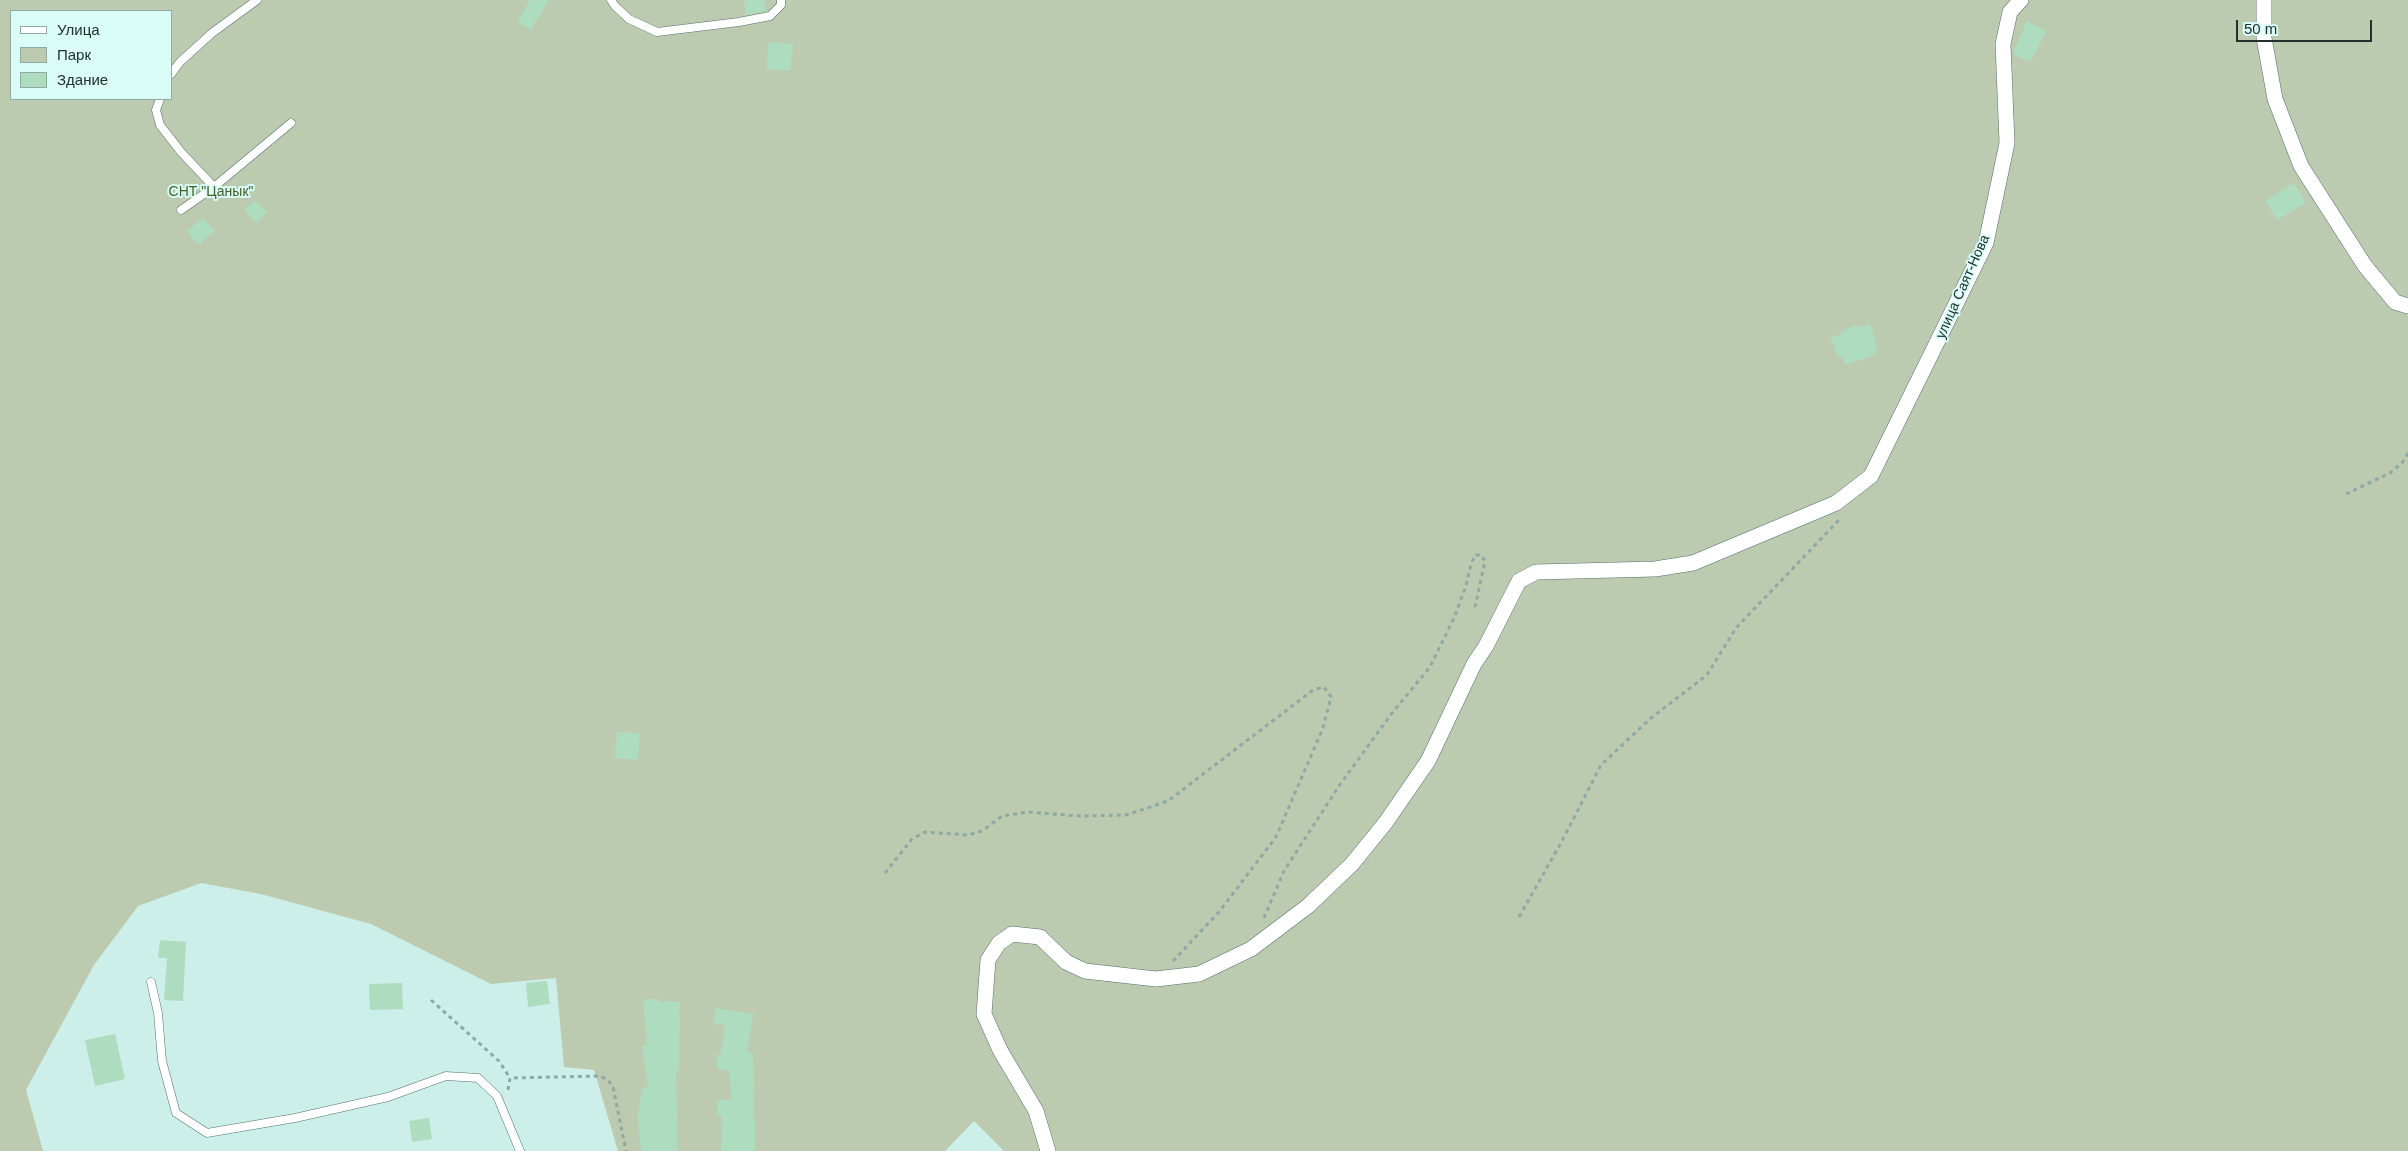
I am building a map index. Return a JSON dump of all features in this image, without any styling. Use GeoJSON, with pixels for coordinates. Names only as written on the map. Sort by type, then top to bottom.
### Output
{"type":"FeatureCollection","features":[{"type":"Feature","properties":{"kind":"street","name":"улица Саят-Нова"},"geometry":{"type":"LineString","coordinates":[[1156,979],[1199,974],[1252,948],[1308,906],[1352,864],[1386,822],[1428,761],[1474,664],[1486,646],[1519,581],[1536,572],[1655,569],[1693,563],[1836,503],[1872,476],[1986,244],[2007,143],[2002,44],[2010,12],[2021,0]]}},
{"type":"Feature","properties":{"kind":"street"},"geometry":{"type":"LineString","coordinates":[[2264,0],[2264,38],[2275,99],[2301,166],[2365,266],[2395,302],[2408,306]]}},
{"type":"Feature","properties":{"kind":"street"},"geometry":{"type":"LineString","coordinates":[[1048,1151],[1036,1111],[1000,1050],[984,1014],[988,960],[999,943],[1012,934],[1040,937],[1066,962],[1085,971],[1156,979]]}},
{"type":"Feature","properties":{"kind":"lane"},"geometry":{"type":"LineString","coordinates":[[172,73],[180,62],[212,33],[257,0]]}},
{"type":"Feature","properties":{"kind":"lane"},"geometry":{"type":"LineString","coordinates":[[611,0],[629,19],[657,32],[740,22],[770,16],[781,5],[782,0]]}},
{"type":"Feature","properties":{"kind":"lane"},"geometry":{"type":"LineString","coordinates":[[160,100],[156,110],[160,125],[181,152],[214,187]]}},
{"type":"Feature","properties":{"kind":"lane"},"geometry":{"type":"LineString","coordinates":[[181,210],[214,187],[292,123]]}},
{"type":"Feature","properties":{"kind":"lane"},"geometry":{"type":"LineString","coordinates":[[151,982],[158,1013],[162,1061],[176,1112],[207,1133],[295,1118],[388,1097],[446,1076],[478,1078],[497,1096],[520,1151]]}},
{"type":"Feature","properties":{"kind":"path"},"geometry":{"type":"LineString","coordinates":[[2346,494],[2390,473],[2402,463],[2408,453]]}},
{"type":"Feature","properties":{"kind":"path"},"geometry":{"type":"LineString","coordinates":[[1519,917],[1562,841],[1601,766],[1651,718],[1707,675],[1736,628],[1834,527],[1845,512]]}},
{"type":"Feature","properties":{"kind":"path"},"geometry":{"type":"LineString","coordinates":[[1262,923],[1284,871],[1340,786],[1392,713],[1430,667],[1454,618],[1475,555],[1481,556],[1485,561],[1475,607]]}},
{"type":"Feature","properties":{"kind":"path"},"geometry":{"type":"LineString","coordinates":[[885,873],[912,839],[925,832],[968,835],[982,831],[1002,816],[1028,812],[1080,816],[1126,815],[1168,801],[1313,690],[1324,687],[1331,697],[1322,728],[1276,837],[1219,912],[1156,979]]}},
{"type":"Feature","properties":{"kind":"path"},"geometry":{"type":"LineString","coordinates":[[431,1000],[499,1061],[510,1078],[505,1113]]}},
{"type":"Feature","properties":{"kind":"path"},"geometry":{"type":"LineString","coordinates":[[510,1078],[600,1076],[608,1080],[613,1087],[626,1151]]}},
{"type":"Feature","properties":{"kind":"green space","name":"СНТ \"Цанык\""},"geometry":{"type":"Polygon","coordinates":[[[0,0],[2408,0],[2408,1151],[1004,1151],[974,1121],[945,1151],[618,1151],[594,1070],[564,1067],[556,978],[491,984],[371,924],[261,894],[201,883],[138,906],[94,965],[26,1090],[43,1151],[0,1151],[0,0]]]}},
{"type":"Feature","properties":{"kind":"building"},"geometry":{"type":"Polygon","coordinates":[[[530,0],[549,0],[531,30],[517,22],[530,0]]]}},
{"type":"Feature","properties":{"kind":"building"},"geometry":{"type":"Polygon","coordinates":[[[744,0],[764,0],[766,11],[746,15],[744,0]]]}},
{"type":"Feature","properties":{"kind":"building"},"geometry":{"type":"Polygon","coordinates":[[[2027,21],[2046,31],[2030,62],[2013,54],[2027,21]]]}},
{"type":"Feature","properties":{"kind":"building"},"geometry":{"type":"Polygon","coordinates":[[[769,42],[793,44],[791,71],[766,69],[769,42]]]}},
{"type":"Feature","properties":{"kind":"building"},"geometry":{"type":"Polygon","coordinates":[[[2294,183],[2306,203],[2277,220],[2265,201],[2294,183]]]}},
{"type":"Feature","properties":{"kind":"building"},"geometry":{"type":"Polygon","coordinates":[[[255,200],[267,212],[256,223],[244,210],[255,200]]]}},
{"type":"Feature","properties":{"kind":"building"},"geometry":{"type":"Polygon","coordinates":[[[203,218],[215,231],[198,245],[187,231],[203,218]]]}},
{"type":"Feature","properties":{"kind":"building"},"geometry":{"type":"Polygon","coordinates":[[[1870,324],[1878,348],[1875,349],[1877,354],[1845,365],[1842,356],[1838,358],[1831,337],[1842,334],[1841,331],[1857,325],[1858,328],[1870,324]]]}},
{"type":"Feature","properties":{"kind":"building"},"geometry":{"type":"Polygon","coordinates":[[[617,732],[640,733],[638,760],[615,758],[617,732]]]}},
{"type":"Feature","properties":{"kind":"building"},"geometry":{"type":"Polygon","coordinates":[[[160,940],[186,942],[183,1001],[164,1000],[167,958],[158,958],[160,940]]]}},
{"type":"Feature","properties":{"kind":"building"},"geometry":{"type":"Polygon","coordinates":[[[547,981],[550,1004],[528,1007],[526,983],[547,981]]]}},
{"type":"Feature","properties":{"kind":"building"},"geometry":{"type":"Polygon","coordinates":[[[402,983],[403,1009],[370,1010],[369,984],[402,983]]]}},
{"type":"Feature","properties":{"kind":"building"},"geometry":{"type":"Polygon","coordinates":[[[643,999],[659,999],[659,1002],[680,1001],[679,1071],[676,1071],[678,1151],[641,1151],[638,1118],[642,1088],[648,1088],[642,1046],[647,1046],[643,999]]]}},
{"type":"Feature","properties":{"kind":"building"},"geometry":{"type":"Polygon","coordinates":[[[716,1008],[753,1014],[747,1053],[753,1052],[755,1151],[721,1151],[722,1115],[717,1116],[717,1100],[731,1100],[729,1069],[717,1070],[716,1055],[721,1054],[725,1025],[713,1024],[716,1008]]]}},
{"type":"Feature","properties":{"kind":"building"},"geometry":{"type":"Polygon","coordinates":[[[115,1034],[125,1079],[95,1086],[85,1040],[115,1034]]]}},
{"type":"Feature","properties":{"kind":"building"},"geometry":{"type":"Polygon","coordinates":[[[429,1118],[432,1139],[412,1142],[409,1121],[429,1118]]]}}]}
